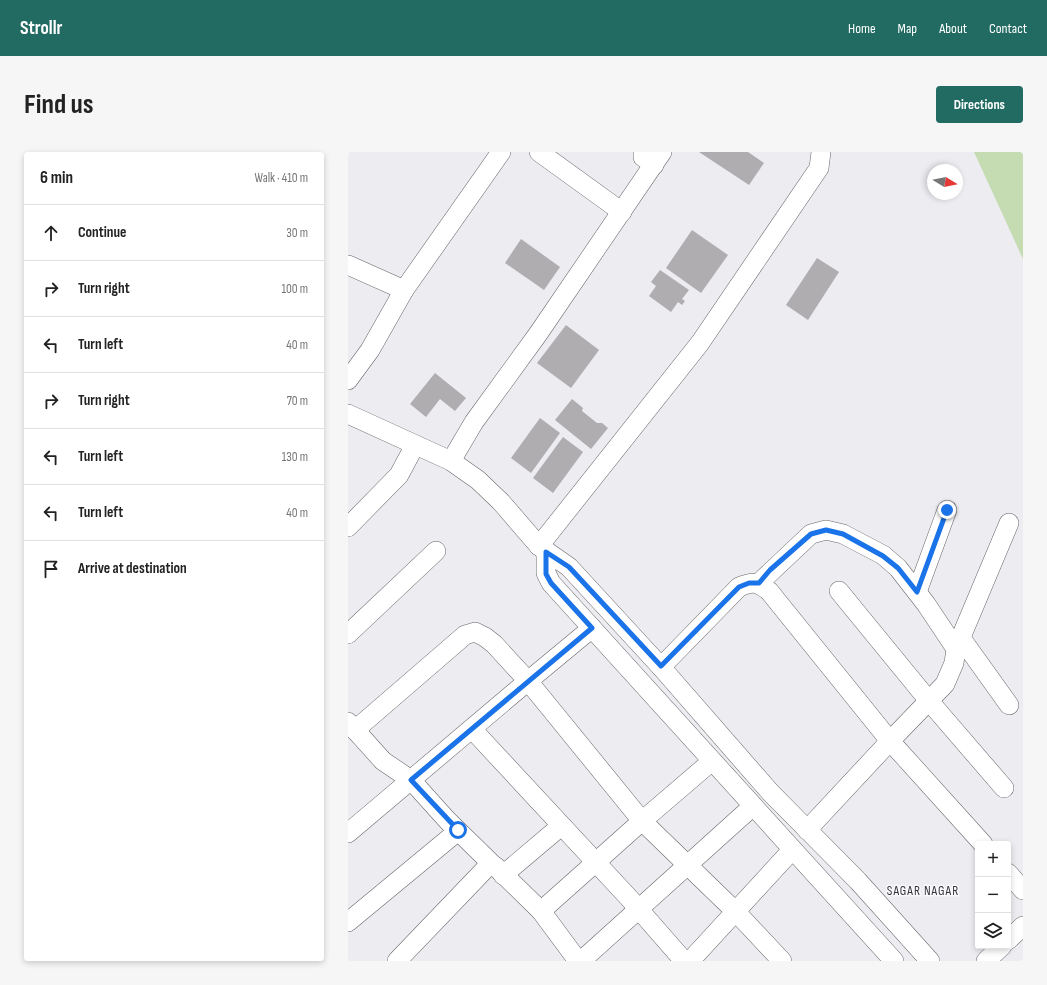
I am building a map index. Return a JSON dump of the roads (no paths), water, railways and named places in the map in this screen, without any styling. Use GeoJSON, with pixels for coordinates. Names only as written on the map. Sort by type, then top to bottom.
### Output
{"type":"FeatureCollection","features":[{"type":"Feature","properties":{"kind":"street"},"geometry":{"type":"LineString","coordinates":[[348,380],[370,350],[404,290],[501,152]]}},
{"type":"Feature","properties":{"kind":"street"},"geometry":{"type":"LineString","coordinates":[[539,152],[622,212]]}},
{"type":"Feature","properties":{"kind":"street"},"geometry":{"type":"LineString","coordinates":[[821,152],[819,168],[700,344],[542,549],[546,574],[551,583],[894,961]]}},
{"type":"Feature","properties":{"kind":"street"},"geometry":{"type":"LineString","coordinates":[[451,461],[474,422],[538,334],[622,212],[653,156]]}},
{"type":"Feature","properties":{"kind":"street"},"geometry":{"type":"LineString","coordinates":[[348,265],[404,290]]}},
{"type":"Feature","properties":{"kind":"street"},"geometry":{"type":"LineString","coordinates":[[348,414],[451,461],[478,480],[501,502],[542,549],[569,567],[661,666],[770,792],[858,881],[930,961]]}},
{"type":"Feature","properties":{"kind":"street"},"geometry":{"type":"LineString","coordinates":[[348,527],[399,475],[415,445]]}},
{"type":"Feature","properties":{"kind":"street"},"geometry":{"type":"LineString","coordinates":[[917,592],[947,510]]}},
{"type":"Feature","properties":{"kind":"street"},"geometry":{"type":"LineString","coordinates":[[807,830],[945,684],[954,663],[958,643],[1009,523]]}},
{"type":"Feature","properties":{"kind":"street"},"geometry":{"type":"LineString","coordinates":[[759,583],[770,570],[811,534],[826,530],[843,534],[883,556],[898,568],[1010,705]]}},
{"type":"Feature","properties":{"kind":"street"},"geometry":{"type":"LineString","coordinates":[[348,634],[436,551]]}},
{"type":"Feature","properties":{"kind":"street"},"geometry":{"type":"LineString","coordinates":[[661,666],[739,587],[749,583],[759,583],[769,591],[890,741],[980,841]]}},
{"type":"Feature","properties":{"kind":"street"},"geometry":{"type":"LineString","coordinates":[[839,591],[929,701],[1004,788]]}},
{"type":"Feature","properties":{"kind":"street"},"geometry":{"type":"LineString","coordinates":[[348,832],[592,628]]}},
{"type":"Feature","properties":{"kind":"street"},"geometry":{"type":"LineString","coordinates":[[578,961],[541,911],[458,830],[411,780],[384,761],[352,726],[465,635],[475,632],[485,637],[528,682],[642,821],[736,912],[782,961]]}},
{"type":"Feature","properties":{"kind":"street"},"geometry":{"type":"LineString","coordinates":[[472,729],[684,961]]}},
{"type":"Feature","properties":{"kind":"street"},"geometry":{"type":"LineString","coordinates":[[541,911],[642,821],[712,762]]}},
{"type":"Feature","properties":{"kind":"street"},"geometry":{"type":"LineString","coordinates":[[582,961],[753,806]]}},
{"type":"Feature","properties":{"kind":"street"},"geometry":{"type":"LineString","coordinates":[[409,957],[497,869],[561,826]]}},
{"type":"Feature","properties":{"kind":"street"},"geometry":{"type":"LineString","coordinates":[[348,922],[458,830]]}},
{"type":"Feature","properties":{"kind":"street"},"geometry":{"type":"LineString","coordinates":[[690,961],[792,850]]}},
{"type":"Feature","properties":{"kind":"street"},"geometry":{"type":"LineString","coordinates":[[1011,876],[1023,890]]}},
{"type":"Feature","properties":{"kind":"street"},"geometry":{"type":"LineString","coordinates":[[1011,937],[1023,926]]}},
{"type":"Feature","properties":{"kind":"street"},"geometry":{"type":"LineString","coordinates":[[986,961],[999,949]]}},
{"type":"Feature","properties":{"kind":"district","name":"SAGAR NAGAR"},"geometry":{"type":"Point","coordinates":[923,890]}}]}
